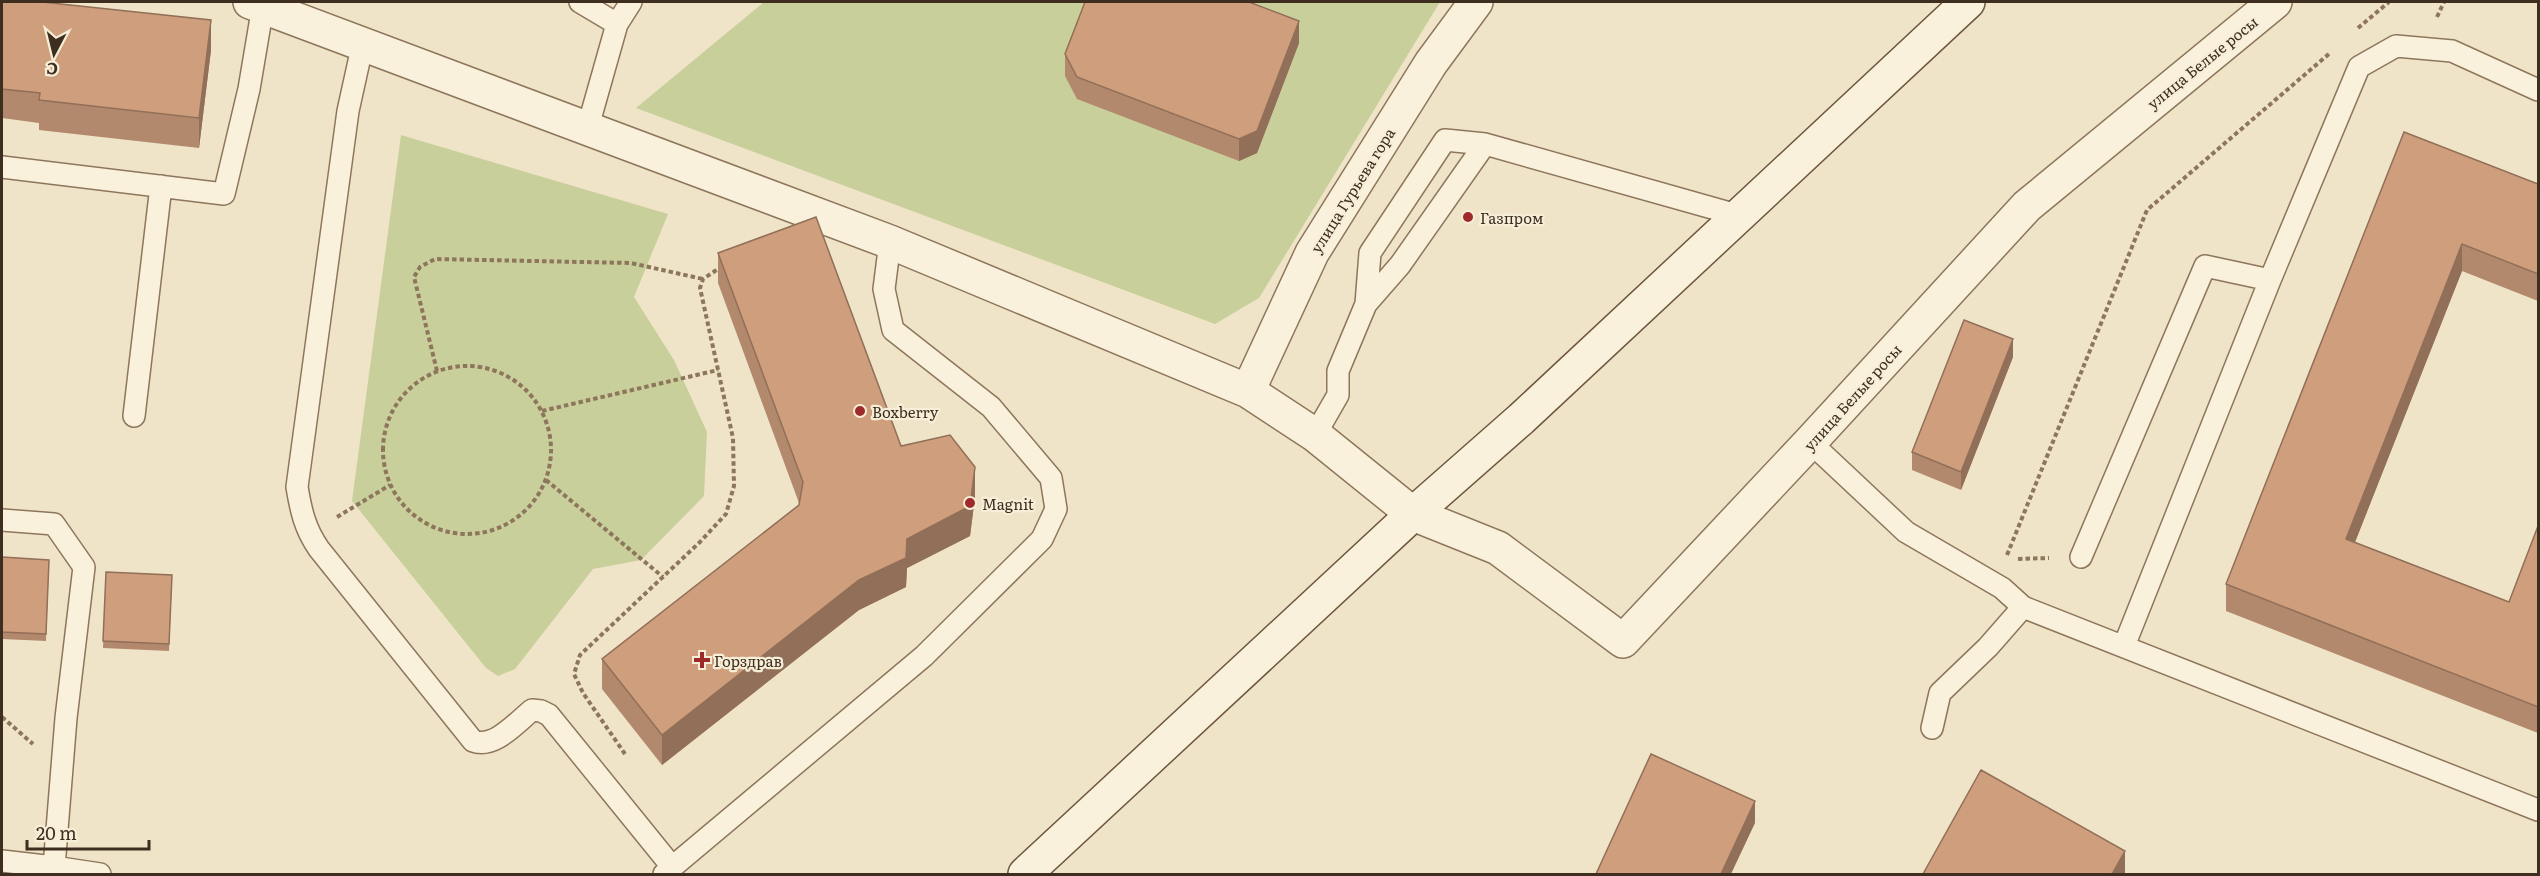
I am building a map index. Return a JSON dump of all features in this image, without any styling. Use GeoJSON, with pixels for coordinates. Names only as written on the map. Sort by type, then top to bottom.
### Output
{"type":"FeatureCollection","features":[{"type":"Feature","properties":{"kind":"street","name":"улица Гурьева гора"},"geometry":{"type":"LineString","coordinates":[[1248,391],[1312,253],[1431,63],[1476,2]]}},
{"type":"Feature","properties":{"kind":"street"},"geometry":{"type":"LineString","coordinates":[[1025,874],[1413,514],[1521,418],[1968,2]]}},
{"type":"Feature","properties":{"kind":"street","name":"улица Белые росы"},"geometry":{"type":"LineString","coordinates":[[1413,514],[1498,548],[1623,641],[1810,442],[2026,206],[2275,2]]}},
{"type":"Feature","properties":{"kind":"street"},"geometry":{"type":"LineString","coordinates":[[256,4],[890,242],[1248,391],[1315,435],[1413,514]]}},
{"type":"Feature","properties":{"kind":"lane"},"geometry":{"type":"LineString","coordinates":[[580,2],[617,24]]}},
{"type":"Feature","properties":{"kind":"lane"},"geometry":{"type":"LineString","coordinates":[[587,130],[617,24],[631,2]]}},
{"type":"Feature","properties":{"kind":"lane"},"geometry":{"type":"LineString","coordinates":[[2,167],[224,194],[249,89],[256,4]]}},
{"type":"Feature","properties":{"kind":"lane"},"geometry":{"type":"LineString","coordinates":[[363,43],[348,111],[297,487],[302,519],[308,534],[473,741],[482,744],[492,741],[532,710],[549,715],[668,871],[924,656],[1042,539],[1056,509],[1051,478],[991,407],[893,330],[884,289],[890,242]]}},
{"type":"Feature","properties":{"kind":"lane"},"geometry":{"type":"LineString","coordinates":[[2124,646],[2270,280],[2359,67],[2396,46],[2452,51],[2538,90]]}},
{"type":"Feature","properties":{"kind":"lane"},"geometry":{"type":"LineString","coordinates":[[1315,435],[1338,395],[1338,372],[1366,303],[1370,253],[1445,140],[1485,144],[1737,215]]}},
{"type":"Feature","properties":{"kind":"lane"},"geometry":{"type":"LineString","coordinates":[[1366,303],[1400,265],[1485,144]]}},
{"type":"Feature","properties":{"kind":"lane"},"geometry":{"type":"LineString","coordinates":[[134,416],[161,186]]}},
{"type":"Feature","properties":{"kind":"lane"},"geometry":{"type":"LineString","coordinates":[[2081,557],[2205,266],[2270,280]]}},
{"type":"Feature","properties":{"kind":"lane"},"geometry":{"type":"LineString","coordinates":[[1810,442],[1906,532],[2002,588],[2023,607],[2538,810]]}},
{"type":"Feature","properties":{"kind":"lane"},"geometry":{"type":"LineString","coordinates":[[2,520],[54,524],[84,567],[66,718],[54,871]]}},
{"type":"Feature","properties":{"kind":"lane"},"geometry":{"type":"LineString","coordinates":[[1932,728],[1940,693],[1988,647],[2023,607]]}},
{"type":"Feature","properties":{"kind":"lane"},"geometry":{"type":"LineString","coordinates":[[2,861],[54,871],[100,874]]}},
{"type":"Feature","properties":{"kind":"path"},"geometry":{"type":"LineString","coordinates":[[2353,32],[2389,2]]}},
{"type":"Feature","properties":{"kind":"path"},"geometry":{"type":"LineString","coordinates":[[2081,557],[2005,559],[2148,210],[2336,48]]}},
{"type":"Feature","properties":{"kind":"path"},"geometry":{"type":"LineString","coordinates":[[437,371],[414,277],[420,267],[435,259],[631,263],[704,279]]}},
{"type":"Feature","properties":{"kind":"path"},"geometry":{"type":"LineString","coordinates":[[629,760],[583,693],[574,674],[580,655],[726,514],[734,486],[733,438],[700,288],[704,279],[730,262]]}},
{"type":"Feature","properties":{"kind":"path"},"geometry":{"type":"LineString","coordinates":[[467,365],[498,371],[524,387],[542,411],[551,446],[546,480],[529,508],[502,527],[470,534],[437,529],[409,512],[390,485],[383,459],[384,431],[395,405],[413,385],[437,371],[467,365]]}},
{"type":"Feature","properties":{"kind":"path"},"geometry":{"type":"LineString","coordinates":[[542,411],[718,370]]}},
{"type":"Feature","properties":{"kind":"path"},"geometry":{"type":"LineString","coordinates":[[546,480],[663,577]]}},
{"type":"Feature","properties":{"kind":"path"},"geometry":{"type":"LineString","coordinates":[[308,534],[390,485]]}},
{"type":"Feature","properties":{"kind":"green space"},"geometry":{"type":"Polygon","coordinates":[[[764,2],[1440,2],[1259,298],[1215,324],[636,108],[764,2]]]}},
{"type":"Feature","properties":{"kind":"green space"},"geometry":{"type":"Polygon","coordinates":[[[401,135],[668,214],[634,297],[674,360],[707,432],[704,496],[641,560],[593,569],[515,669],[498,676],[486,668],[352,501],[401,135]]]}},
{"type":"Feature","properties":{"kind":"building"},"geometry":{"type":"Polygon","coordinates":[[[2,2],[42,2],[211,20],[199,118],[39,100],[40,93],[2,89],[2,2]]]}},
{"type":"Feature","properties":{"kind":"building"},"geometry":{"type":"Polygon","coordinates":[[[1085,2],[1249,2],[1299,21],[1257,131],[1239,139],[1077,77],[1065,54],[1085,2]]]}},
{"type":"Feature","properties":{"kind":"building"},"geometry":{"type":"Polygon","coordinates":[[[2404,132],[2538,184],[2538,274],[2462,244],[2346,539],[2509,602],[2538,526],[2538,707],[2226,584],[2404,132]]]}},
{"type":"Feature","properties":{"kind":"building"},"geometry":{"type":"Polygon","coordinates":[[[816,217],[901,446],[950,435],[975,467],[970,506],[907,539],[906,558],[859,580],[662,735],[602,659],[799,505],[803,482],[718,253],[816,217]]]}},
{"type":"Feature","properties":{"kind":"building"},"geometry":{"type":"Polygon","coordinates":[[[1964,320],[2013,339],[1961,472],[1912,452],[1964,320]]]}},
{"type":"Feature","properties":{"kind":"building"},"geometry":{"type":"Polygon","coordinates":[[[2,557],[49,560],[46,634],[2,632],[2,557]]]}},
{"type":"Feature","properties":{"kind":"building"},"geometry":{"type":"Polygon","coordinates":[[[106,572],[172,575],[169,644],[103,641],[106,572]]]}},
{"type":"Feature","properties":{"kind":"building"},"geometry":{"type":"Polygon","coordinates":[[[1651,754],[1755,801],[1721,874],[1596,874],[1651,754]]]}},
{"type":"Feature","properties":{"kind":"building"},"geometry":{"type":"Polygon","coordinates":[[[1981,770],[2125,851],[2112,874],[1923,874],[1981,770]]]}},
{"type":"Feature","properties":{"kind":"place","name":"Газпром"},"geometry":{"type":"Point","coordinates":[1468,217]}},
{"type":"Feature","properties":{"kind":"place","name":"Boxberry"},"geometry":{"type":"Point","coordinates":[860,411]}},
{"type":"Feature","properties":{"kind":"place","name":"Magnit"},"geometry":{"type":"Point","coordinates":[970,503]}},
{"type":"Feature","properties":{"kind":"place","name":"Горздрав"},"geometry":{"type":"Point","coordinates":[702,660]}}]}
